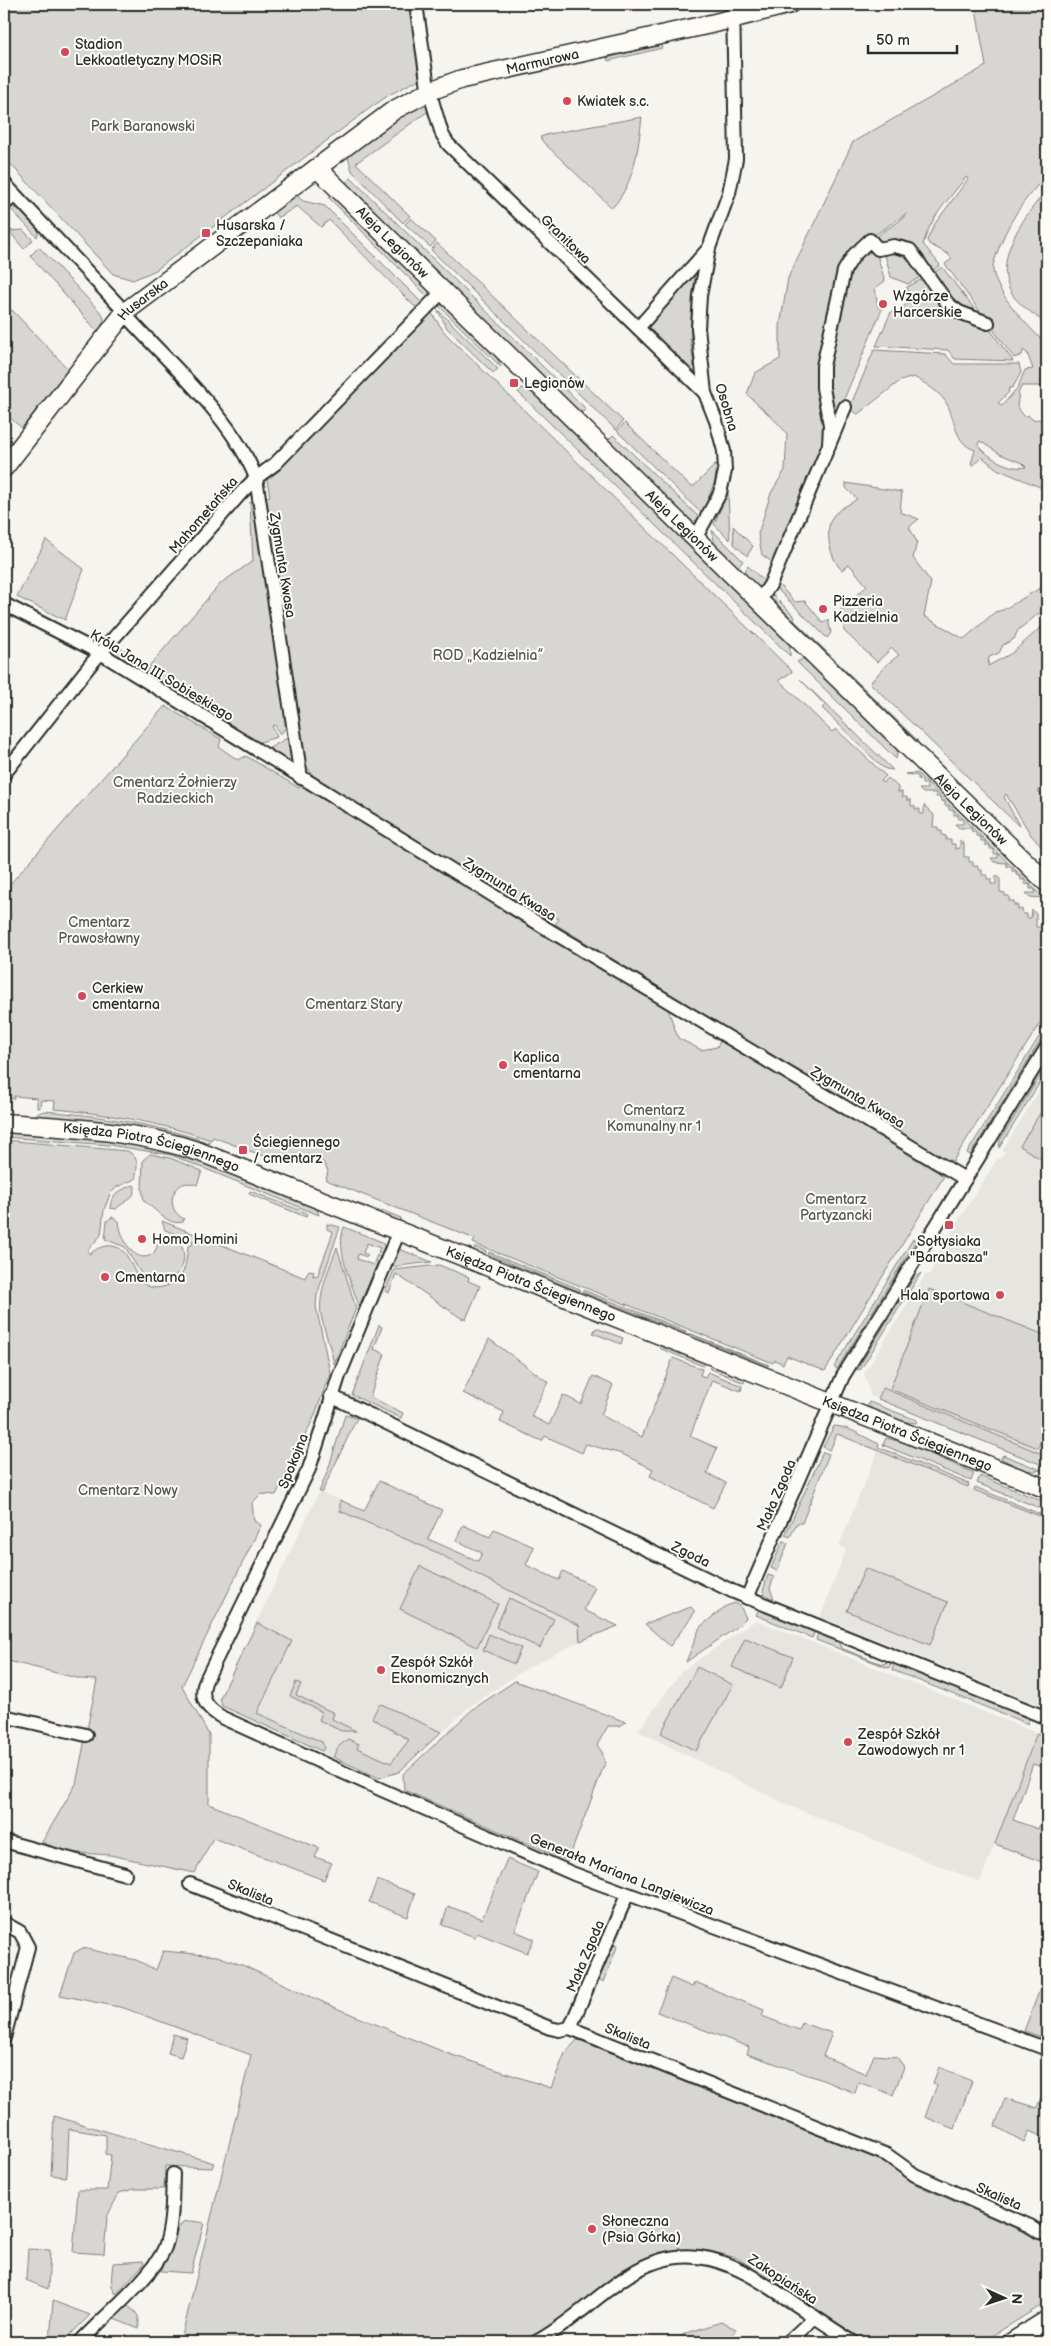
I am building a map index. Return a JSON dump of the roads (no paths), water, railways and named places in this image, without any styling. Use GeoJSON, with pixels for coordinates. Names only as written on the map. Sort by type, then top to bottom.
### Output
{"type":"FeatureCollection","features":[{"type":"Feature","properties":{"kind":"street","name":"Granitowa"},"geometry":{"type":"LineString","coordinates":[[416,4],[430,91],[442,134],[450,146],[705,393]]}},
{"type":"Feature","properties":{"kind":"street","name":"Marmurowa"},"geometry":{"type":"LineString","coordinates":[[317,168],[389,113],[430,91],[467,78],[733,11],[790,4]]}},
{"type":"Feature","properties":{"kind":"street","name":"Osobna"},"geometry":{"type":"LineString","coordinates":[[695,539],[720,493],[725,472],[724,451],[716,421],[705,393],[698,328],[700,296],[709,248],[729,193],[736,159],[733,11]]}},
{"type":"Feature","properties":{"kind":"street","name":"Aleja Legionów"},"geometry":{"type":"LineString","coordinates":[[317,168],[1047,883]]}},
{"type":"Feature","properties":{"kind":"street","name":"Husarska"},"geometry":{"type":"LineString","coordinates":[[4,468],[126,312],[317,168]]}},
{"type":"Feature","properties":{"kind":"street","name":"Zygmunta Kwasa"},"geometry":{"type":"LineString","coordinates":[[4,183],[126,312],[131,321],[227,425],[249,460],[256,478],[259,513],[301,778],[549,930],[965,1179]]}},
{"type":"Feature","properties":{"kind":"street"},"geometry":{"type":"LineString","coordinates":[[4,204],[15,195]]}},
{"type":"Feature","properties":{"kind":"street"},"geometry":{"type":"LineString","coordinates":[[829,445],[830,425],[823,388],[823,366],[844,271],[854,255],[870,240],[878,249],[894,246],[910,250],[952,308],[988,323]]}},
{"type":"Feature","properties":{"kind":"street","name":"Osobna"},"geometry":{"type":"LineString","coordinates":[[638,328],[709,248]]}},
{"type":"Feature","properties":{"kind":"street","name":"Mahometańska"},"geometry":{"type":"LineString","coordinates":[[4,774],[91,664],[102,654],[256,478],[275,464],[442,292]]}},
{"type":"Feature","properties":{"kind":"street"},"geometry":{"type":"LineString","coordinates":[[759,601],[770,585],[845,407]]}},
{"type":"Feature","properties":{"kind":"street","name":"Króla Jana III Sobieskiego"},"geometry":{"type":"LineString","coordinates":[[4,604],[102,654],[301,778]]}},
{"type":"Feature","properties":{"kind":"street","name":"Mała Zgoda"},"geometry":{"type":"LineString","coordinates":[[748,1598],[843,1376],[1047,1046]]}},
{"type":"Feature","properties":{"kind":"street","name":"Księdza Piotra Ściegiennego"},"geometry":{"type":"LineString","coordinates":[[4,1123],[115,1132],[176,1144],[1047,1489]]}},
{"type":"Feature","properties":{"kind":"street","name":"Spokojna"},"geometry":{"type":"LineString","coordinates":[[202,1696],[205,1682],[309,1469],[331,1396],[399,1231]]}},
{"type":"Feature","properties":{"kind":"street","name":"Zgoda"},"geometry":{"type":"LineString","coordinates":[[331,1396],[748,1598],[1047,1718]]}},
{"type":"Feature","properties":{"kind":"street","name":"Generała Mariana Langiewicza"},"geometry":{"type":"LineString","coordinates":[[202,1696],[209,1708],[223,1718],[382,1790],[626,1895],[1047,2049]]}},
{"type":"Feature","properties":{"kind":"street"},"geometry":{"type":"LineString","coordinates":[[4,1716],[86,1735]]}},
{"type":"Feature","properties":{"kind":"street"},"geometry":{"type":"LineString","coordinates":[[4,1841],[125,1874]]}},
{"type":"Feature","properties":{"kind":"street","name":"Skalista"},"geometry":{"type":"LineString","coordinates":[[190,1884],[550,2028],[559,2030],[570,2028],[888,2155],[915,2175],[1047,2234]]}},
{"type":"Feature","properties":{"kind":"street","name":"Mała Zgoda"},"geometry":{"type":"LineString","coordinates":[[570,2028],[626,1895]]}},
{"type":"Feature","properties":{"kind":"street"},"geometry":{"type":"LineString","coordinates":[[4,1923],[20,1932],[28,1947],[4,2038]]}},
{"type":"Feature","properties":{"kind":"street"},"geometry":{"type":"LineString","coordinates":[[80,2342],[152,2267],[164,2248],[170,2226],[173,2174]]}},
{"type":"Feature","properties":{"kind":"street","name":"Zakopiańska"},"geometry":{"type":"LineString","coordinates":[[536,2342],[566,2324],[631,2274],[660,2260],[682,2257],[713,2259],[740,2268],[853,2342]]}},
{"type":"Feature","properties":{"kind":"street"},"geometry":{"type":"LineString","coordinates":[[788,2342],[815,2317]]}},
{"type":"Feature","properties":{"kind":"street"},"geometry":{"type":"LineString","coordinates":[[1012,2342],[1047,2320]]}},
{"type":"Feature","properties":{"kind":"place","name":"Stadion Lekkoatletyczny MOSiR"},"geometry":{"type":"Point","coordinates":[65,52]}},
{"type":"Feature","properties":{"kind":"place","name":"Kwiatek s.c."},"geometry":{"type":"Point","coordinates":[567,101]}},
{"type":"Feature","properties":{"kind":"place","name":"Husarska / Szczepaniaka"},"geometry":{"type":"Point","coordinates":[206,233]}},
{"type":"Feature","properties":{"kind":"place","name":"Wzgórze Harcerskie"},"geometry":{"type":"Point","coordinates":[883,304]}},
{"type":"Feature","properties":{"kind":"place","name":"Legionów"},"geometry":{"type":"Point","coordinates":[514,383]}},
{"type":"Feature","properties":{"kind":"place","name":"Pizzeria Kadzielnia"},"geometry":{"type":"Point","coordinates":[823,609]}},
{"type":"Feature","properties":{"kind":"place","name":"Cerkiew cmentarna"},"geometry":{"type":"Point","coordinates":[82,996]}},
{"type":"Feature","properties":{"kind":"place","name":"Kaplica cmentarna"},"geometry":{"type":"Point","coordinates":[503,1065]}},
{"type":"Feature","properties":{"kind":"place","name":"Ściegiennego / cmentarz"},"geometry":{"type":"Point","coordinates":[243,1150]}},
{"type":"Feature","properties":{"kind":"place","name":"Sołtysiaka \"Barabasza\""},"geometry":{"type":"Point","coordinates":[949,1225]}},
{"type":"Feature","properties":{"kind":"place","name":"Homo Homini"},"geometry":{"type":"Point","coordinates":[142,1239]}},
{"type":"Feature","properties":{"kind":"place","name":"Cmentarna"},"geometry":{"type":"Point","coordinates":[105,1277]}},
{"type":"Feature","properties":{"kind":"place","name":"Hala sportowa"},"geometry":{"type":"Point","coordinates":[1000,1295]}},
{"type":"Feature","properties":{"kind":"place","name":"Zespół Szkół Ekonomicznych"},"geometry":{"type":"Point","coordinates":[381,1670]}},
{"type":"Feature","properties":{"kind":"place","name":"Zespół Szkół Zawodowych nr 1"},"geometry":{"type":"Point","coordinates":[848,1742]}},
{"type":"Feature","properties":{"kind":"place","name":"Słoneczna (Psia Górka)"},"geometry":{"type":"Point","coordinates":[592,2229]}},
{"type":"Feature","properties":{"kind":"park label","name":"Park Baranowski"},"geometry":{"type":"Point","coordinates":[143,126]}},
{"type":"Feature","properties":{"kind":"park label","name":"ROD „Kadzielnia”"},"geometry":{"type":"Point","coordinates":[488,655]}},
{"type":"Feature","properties":{"kind":"park label","name":"Cmentarz Żołnierzy Radzieckich"},"geometry":{"type":"Point","coordinates":[175,790]}},
{"type":"Feature","properties":{"kind":"park label","name":"Cmentarz Prawosławny"},"geometry":{"type":"Point","coordinates":[99,930]}},
{"type":"Feature","properties":{"kind":"park label","name":"Cmentarz Stary"},"geometry":{"type":"Point","coordinates":[354,1004]}},
{"type":"Feature","properties":{"kind":"park label","name":"Cmentarz Komunalny nr 1"},"geometry":{"type":"Point","coordinates":[654,1118]}},
{"type":"Feature","properties":{"kind":"park label","name":"Cmentarz Partyzancki"},"geometry":{"type":"Point","coordinates":[836,1208]}},
{"type":"Feature","properties":{"kind":"park label","name":"Cmentarz Nowy"},"geometry":{"type":"Point","coordinates":[128,1490]}}]}
